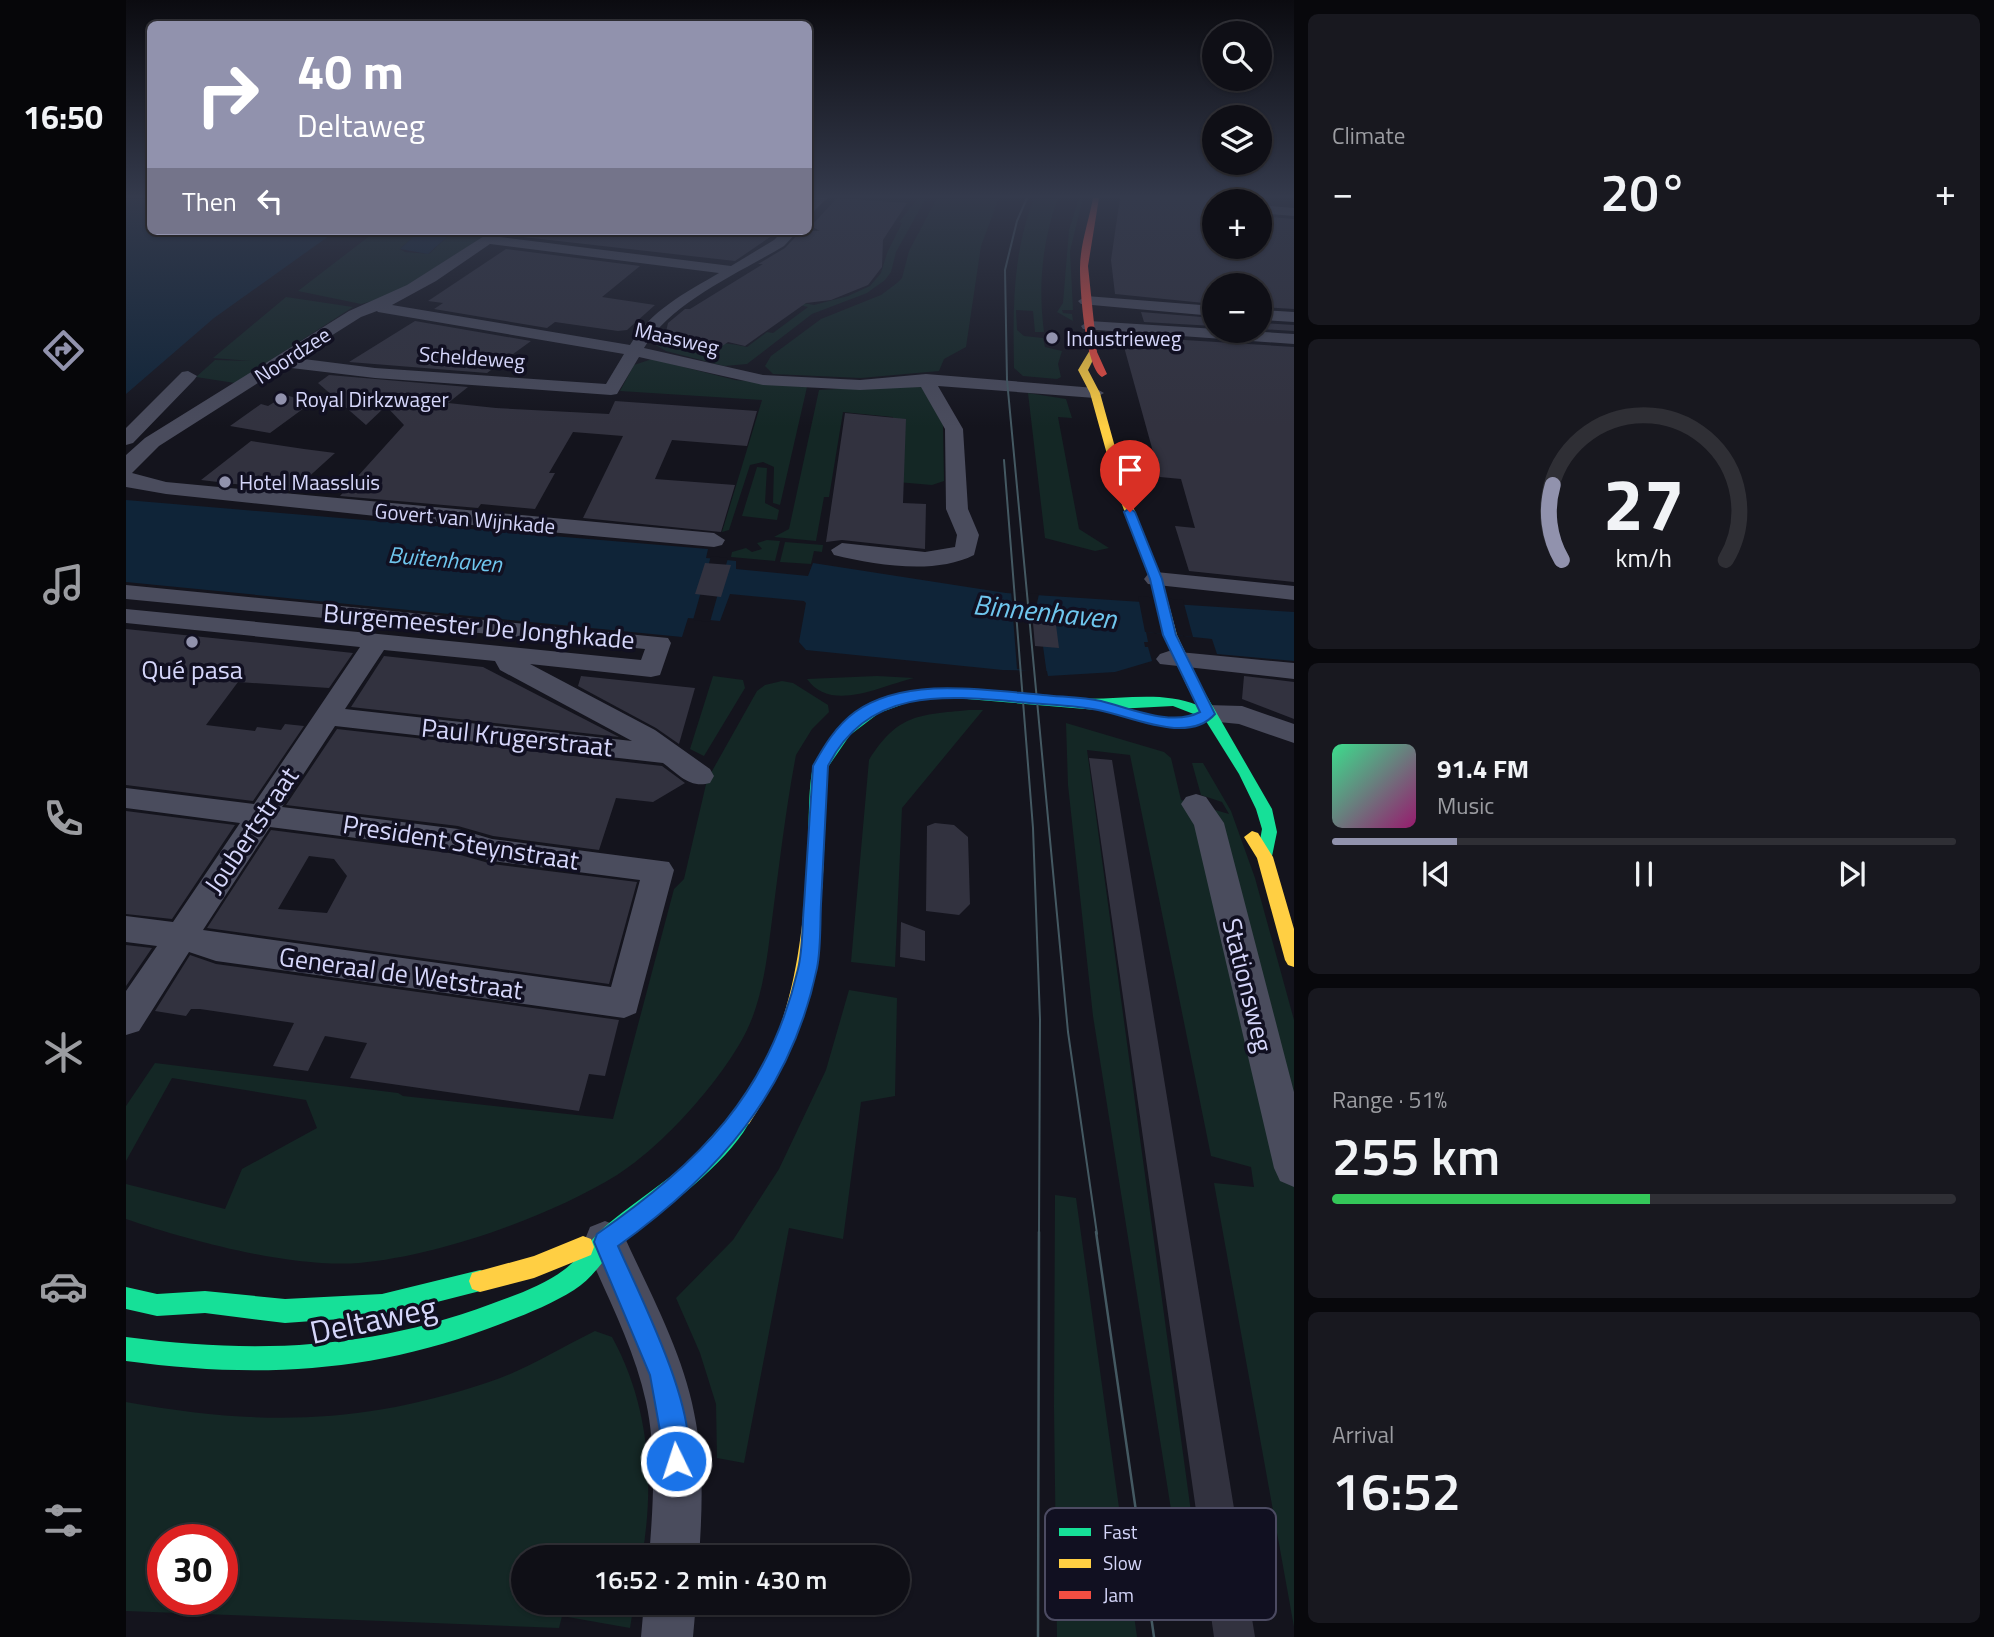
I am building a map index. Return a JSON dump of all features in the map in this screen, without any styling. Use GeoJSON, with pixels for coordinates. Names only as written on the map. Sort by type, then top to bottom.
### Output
{"type":"FeatureCollection","features":[{"type":"Feature","properties":{"kind":"main road"},"geometry":{"type":"LineString","coordinates":[[1086,274],[1086,301],[1093,352],[1083,370],[1096,387],[1123,494],[1158,588],[1192,721],[1259,799],[1270,827],[1265,857]]}},
{"type":"Feature","properties":{"kind":"main road"},"geometry":{"type":"LineString","coordinates":[[1174,651],[1181,702]]}},
{"type":"Feature","properties":{"kind":"main road","name":"Deltaweg"},"geometry":{"type":"LineString","coordinates":[[126,1349],[212,1362],[292,1363],[387,1348],[473,1324],[579,1273],[605,1242],[662,1201],[721,1142],[754,1101],[786,1043],[808,966],[821,766],[832,743],[848,726],[880,705],[916,695],[983,694],[1097,705],[1181,702],[1192,721]]}},
{"type":"Feature","properties":{"kind":"main road","name":"Deltaweg"},"geometry":{"type":"LineString","coordinates":[[1097,705],[1150,718]]}},
{"type":"Feature","properties":{"kind":"main road"},"geometry":{"type":"LineString","coordinates":[[1243,823],[1265,857],[1294,960]]}},
{"type":"Feature","properties":{"kind":"main road","name":"Deltaweg"},"geometry":{"type":"LineString","coordinates":[[126,1298],[157,1305],[205,1302],[285,1311],[382,1306],[534,1267],[569,1250],[605,1242]]}},
{"type":"Feature","properties":{"kind":"street","name":"Noordzee"},"geometry":{"type":"LineString","coordinates":[[128,478],[136,454],[152,442],[283,362],[355,314],[378,307],[431,274]]}},
{"type":"Feature","properties":{"kind":"street"},"geometry":{"type":"LineString","coordinates":[[636,351],[648,328],[671,308],[726,274]]}},
{"type":"Feature","properties":{"kind":"street"},"geometry":{"type":"LineString","coordinates":[[1086,301],[1202,310]]}},
{"type":"Feature","properties":{"kind":"street","name":"Maasweg"},"geometry":{"type":"LineString","coordinates":[[378,307],[636,351],[763,380],[860,385],[934,380],[1096,387]]}},
{"type":"Feature","properties":{"kind":"street"},"geometry":{"type":"LineString","coordinates":[[1272,316],[1294,317]]}},
{"type":"Feature","properties":{"kind":"street"},"geometry":{"type":"LineString","coordinates":[[1089,326],[1294,340]]}},
{"type":"Feature","properties":{"kind":"street","name":"Scheldeweg"},"geometry":{"type":"LineString","coordinates":[[283,362],[388,374],[611,390],[636,351]]}},
{"type":"Feature","properties":{"kind":"street"},"geometry":{"type":"LineString","coordinates":[[126,439],[188,376]]}},
{"type":"Feature","properties":{"kind":"street"},"geometry":{"type":"LineString","coordinates":[[842,550],[938,559],[957,557],[966,550],[968,535],[957,509],[954,429],[934,380]]}},
{"type":"Feature","properties":{"kind":"street","name":"Govert van Wijnkade"},"geometry":{"type":"LineString","coordinates":[[128,478],[395,512],[714,540]]}},
{"type":"Feature","properties":{"kind":"street"},"geometry":{"type":"LineString","coordinates":[[1158,588],[1294,593]]}},
{"type":"Feature","properties":{"kind":"street","name":"Burgemeester De Jonghkade"},"geometry":{"type":"LineString","coordinates":[[126,592],[659,643],[651,669],[126,616]]}},
{"type":"Feature","properties":{"kind":"street","name":"Joubertstraat"},"geometry":{"type":"LineString","coordinates":[[126,1020],[179,936],[377,641]]}},
{"type":"Feature","properties":{"kind":"street"},"geometry":{"type":"LineString","coordinates":[[1174,651],[1294,671]]}},
{"type":"Feature","properties":{"kind":"street","name":"Burgemeester De Jonghkade"},"geometry":{"type":"LineString","coordinates":[[505,654],[509,664],[597,708],[645,736],[669,754]]}},
{"type":"Feature","properties":{"kind":"street"},"geometry":{"type":"LineString","coordinates":[[1192,721],[1242,715],[1294,734]]}},
{"type":"Feature","properties":{"kind":"street","name":"Paul Krugerstraat"},"geometry":{"type":"LineString","coordinates":[[326,716],[669,754],[700,776]]}},
{"type":"Feature","properties":{"kind":"street","name":"President Steynstraat"},"geometry":{"type":"LineString","coordinates":[[126,798],[263,813],[458,840],[492,850],[658,870],[624,1003]]}},
{"type":"Feature","properties":{"kind":"street","name":"Stationsweg"},"geometry":{"type":"LineString","coordinates":[[1196,804],[1209,823],[1294,1168]]}},
{"type":"Feature","properties":{"kind":"street","name":"Generaal de Wetstraat"},"geometry":{"type":"LineString","coordinates":[[126,929],[179,936],[216,948],[624,1003]]}},
{"type":"Feature","properties":{"kind":"street"},"geometry":{"type":"LineString","coordinates":[[605,1242],[662,1375],[670,1402],[675,1432],[677,1488],[675,1545]]}},
{"type":"Feature","properties":{"kind":"street"},"geometry":{"type":"LineString","coordinates":[[667,1637],[669,1615]]}},
{"type":"Feature","properties":{"kind":"green space"},"geometry":{"type":"Polygon","coordinates":[[[320,274],[424,274],[390,296],[361,304],[298,291],[320,274]]]}},
{"type":"Feature","properties":{"kind":"green space"},"geometry":{"type":"Polygon","coordinates":[[[880,274],[889,274],[867,293],[812,314],[747,364],[724,366],[666,351],[654,344],[657,335],[747,347],[767,332],[773,333],[808,307],[790,303],[793,301],[814,305],[848,296],[870,286],[880,274]]]}},
{"type":"Feature","properties":{"kind":"green space"},"geometry":{"type":"Polygon","coordinates":[[[903,274],[977,274],[966,347],[944,359],[939,371],[861,378],[773,374],[765,366],[771,356],[821,319],[881,295],[903,274]]]}},
{"type":"Feature","properties":{"kind":"green space"},"geometry":{"type":"Polygon","coordinates":[[[1016,274],[1042,274],[1044,332],[1035,332],[1033,311],[1016,310],[1017,330],[1024,336],[1043,338],[1045,347],[1062,351],[1058,364],[1061,377],[1057,379],[1023,376],[1014,368],[1016,274]]]}},
{"type":"Feature","properties":{"kind":"green space"},"geometry":{"type":"Polygon","coordinates":[[[1065,274],[1071,274],[1073,310],[1062,310],[1063,313],[1072,314],[1073,321],[1057,312],[1063,303],[1065,274]]]}},
{"type":"Feature","properties":{"kind":"green space"},"geometry":{"type":"Polygon","coordinates":[[[286,297],[353,307],[235,383],[196,377],[215,360],[251,361],[213,358],[286,297]]]}},
{"type":"Feature","properties":{"kind":"green space"},"geometry":{"type":"Polygon","coordinates":[[[652,359],[735,380],[807,387],[780,505],[773,503],[774,467],[763,462],[750,465],[729,530],[722,532],[762,400],[620,391],[634,365],[652,359]]]}},
{"type":"Feature","properties":{"kind":"green space"},"geometry":{"type":"Polygon","coordinates":[[[916,385],[923,388],[943,425],[944,481],[932,485],[897,482],[893,417],[843,412],[829,497],[824,497],[816,541],[774,537],[789,529],[819,390],[916,385]]]}},
{"type":"Feature","properties":{"kind":"green space"},"geometry":{"type":"Polygon","coordinates":[[[1028,393],[1066,399],[1072,418],[1058,417],[1079,529],[1109,548],[1095,551],[1045,538],[1028,393]]]}},
{"type":"Feature","properties":{"kind":"green space"},"geometry":{"type":"Polygon","coordinates":[[[757,467],[767,468],[765,503],[779,510],[777,520],[742,516],[757,467]]]}},
{"type":"Feature","properties":{"kind":"green space"},"geometry":{"type":"Polygon","coordinates":[[[767,540],[780,541],[775,561],[731,557],[732,552],[746,548],[752,552],[762,549],[757,543],[767,540]]]}},
{"type":"Feature","properties":{"kind":"green space"},"geometry":{"type":"Polygon","coordinates":[[[785,542],[823,545],[822,552],[814,551],[811,564],[780,562],[785,542]]]}},
{"type":"Feature","properties":{"kind":"green space"},"geometry":{"type":"Polygon","coordinates":[[[713,676],[743,680],[745,688],[704,756],[690,749],[713,676]]]}},
{"type":"Feature","properties":{"kind":"green space"},"geometry":{"type":"Polygon","coordinates":[[[877,676],[914,678],[872,691],[842,696],[817,689],[807,679],[877,676]]]}},
{"type":"Feature","properties":{"kind":"green space"},"geometry":{"type":"Polygon","coordinates":[[[782,681],[793,683],[828,705],[829,712],[812,729],[796,755],[758,1002],[737,1049],[708,1090],[672,1129],[635,1163],[590,1191],[492,1232],[424,1252],[359,1263],[272,1257],[210,1244],[126,1219],[126,1184],[225,1209],[242,1169],[317,1128],[306,1100],[172,1078],[126,1161],[126,1106],[155,1063],[398,1093],[403,1096],[613,1119],[674,889],[684,879],[707,780],[757,691],[765,685],[782,681]]]}},
{"type":"Feature","properties":{"kind":"green space"},"geometry":{"type":"Polygon","coordinates":[[[983,710],[902,808],[895,967],[851,962],[869,760],[890,733],[900,725],[936,713],[983,710]]]}},
{"type":"Feature","properties":{"kind":"green space"},"geometry":{"type":"Polygon","coordinates":[[[1066,723],[1164,752],[1171,758],[1181,800],[1229,814],[1222,802],[1201,795],[1192,763],[1203,763],[1231,811],[1255,878],[1294,1020],[1294,1627],[1276,1527],[1276,1508],[1273,1508],[1214,1183],[1254,1187],[1251,1167],[1211,1156],[1130,755],[1087,750],[1190,1508],[1171,1508],[1093,1016],[1068,785],[1066,723]]]}},
{"type":"Feature","properties":{"kind":"green space"},"geometry":{"type":"Polygon","coordinates":[[[849,990],[897,998],[895,1096],[861,1102],[843,1239],[789,1228],[744,1463],[717,1458],[716,1404],[700,1353],[676,1298],[733,1240],[779,1169],[826,1070],[849,990]]]}},
{"type":"Feature","properties":{"kind":"green space"},"geometry":{"type":"Polygon","coordinates":[[[1055,1195],[1076,1198],[1119,1508],[1055,1508],[1055,1195]]]}},
{"type":"Feature","properties":{"kind":"green space"},"geometry":{"type":"Polygon","coordinates":[[[595,1331],[612,1337],[634,1389],[646,1444],[646,1529],[644,1545],[511,1545],[511,1615],[632,1615],[630,1628],[562,1616],[559,1628],[228,1615],[238,1615],[238,1524],[147,1524],[147,1612],[126,1611],[126,1402],[174,1410],[265,1418],[353,1414],[442,1396],[489,1382],[530,1365],[595,1331]]]}},
{"type":"Feature","properties":{"kind":"green space"},"geometry":{"type":"Polygon","coordinates":[[[1057,1620],[1135,1620],[1137,1637],[1057,1637],[1057,1620]]]}},
{"type":"Feature","properties":{"kind":"water"},"geometry":{"type":"Polygon","coordinates":[[[126,274],[275,274],[214,318],[126,394],[126,274]]]}},
{"type":"Feature","properties":{"kind":"water"},"geometry":{"type":"Polygon","coordinates":[[[126,500],[708,549],[706,558],[736,561],[736,569],[808,576],[813,563],[1006,593],[1294,612],[1294,661],[1217,654],[1212,639],[1146,632],[1148,642],[1144,642],[1145,647],[1148,647],[1152,661],[1115,672],[1048,676],[1047,671],[1003,670],[806,650],[799,642],[806,603],[804,601],[730,594],[720,621],[688,618],[682,637],[126,582],[126,500]]]}},
{"type":"Feature","properties":{"kind":"pier"},"geometry":{"type":"Polygon","coordinates":[[[711,556],[728,558],[710,622],[693,620],[711,556]]]}},
{"type":"Feature","properties":{"kind":"pier"},"geometry":{"type":"Polygon","coordinates":[[[1011,591],[1039,594],[1037,603],[1047,675],[1017,669],[1011,591]]]}},
{"type":"Feature","properties":{"kind":"pier"},"geometry":{"type":"Polygon","coordinates":[[[1138,596],[1183,600],[1193,637],[1145,632],[1138,596]]]}},
{"type":"Feature","properties":{"kind":"building"},"geometry":{"type":"Polygon","coordinates":[[[468,274],[630,274],[602,297],[655,305],[627,330],[618,331],[555,322],[547,328],[434,309],[443,303],[428,301],[468,274]]]}},
{"type":"Feature","properties":{"kind":"building"},"geometry":{"type":"Polygon","coordinates":[[[746,274],[876,274],[868,285],[831,300],[806,303],[745,346],[728,342],[718,349],[665,336],[668,323],[685,309],[690,309],[746,274]]]}},
{"type":"Feature","properties":{"kind":"building"},"geometry":{"type":"Polygon","coordinates":[[[1113,274],[1202,274],[1202,303],[1115,294],[1113,274]]]}},
{"type":"Feature","properties":{"kind":"building"},"geometry":{"type":"Polygon","coordinates":[[[1272,274],[1294,274],[1294,309],[1272,308],[1272,274]]]}},
{"type":"Feature","properties":{"kind":"building"},"geometry":{"type":"Polygon","coordinates":[[[1141,312],[1202,317],[1202,325],[1144,322],[1141,312]]]}},
{"type":"Feature","properties":{"kind":"building"},"geometry":{"type":"Polygon","coordinates":[[[415,321],[531,341],[487,373],[349,362],[415,321]]]}},
{"type":"Feature","properties":{"kind":"building"},"geometry":{"type":"Polygon","coordinates":[[[1272,324],[1294,325],[1294,331],[1272,330],[1272,324]]]}},
{"type":"Feature","properties":{"kind":"building"},"geometry":{"type":"Polygon","coordinates":[[[1121,336],[1294,347],[1294,582],[1189,571],[1175,526],[1195,528],[1181,479],[1160,477],[1121,336]]]}},
{"type":"Feature","properties":{"kind":"building"},"geometry":{"type":"Polygon","coordinates":[[[329,375],[468,387],[448,403],[496,408],[609,414],[615,401],[757,411],[747,446],[672,440],[655,479],[735,485],[721,532],[583,518],[623,436],[573,432],[549,473],[555,473],[535,509],[481,504],[478,508],[340,496],[404,425],[386,406],[366,425],[318,383],[329,375]]]}},
{"type":"Feature","properties":{"kind":"building"},"geometry":{"type":"Polygon","coordinates":[[[286,395],[311,403],[270,433],[230,426],[261,404],[268,406],[286,395]]]}},
{"type":"Feature","properties":{"kind":"building"},"geometry":{"type":"Polygon","coordinates":[[[845,413],[906,419],[903,503],[926,504],[925,549],[842,540],[826,542],[845,413]]]}},
{"type":"Feature","properties":{"kind":"building"},"geometry":{"type":"Polygon","coordinates":[[[251,441],[335,453],[293,491],[201,480],[251,441]]]}},
{"type":"Feature","properties":{"kind":"building"},"geometry":{"type":"Polygon","coordinates":[[[705,563],[731,565],[721,597],[695,594],[705,563]]]}},
{"type":"Feature","properties":{"kind":"building"},"geometry":{"type":"Polygon","coordinates":[[[1033,623],[1056,625],[1059,648],[1035,646],[1033,623]]]}},
{"type":"Feature","properties":{"kind":"building"},"geometry":{"type":"Polygon","coordinates":[[[126,629],[353,653],[329,688],[238,682],[206,725],[255,731],[257,727],[281,730],[285,724],[304,726],[253,801],[126,785],[126,629]]]}},
{"type":"Feature","properties":{"kind":"building"},"geometry":{"type":"Polygon","coordinates":[[[384,656],[483,667],[619,737],[351,707],[384,656]]]}},
{"type":"Feature","properties":{"kind":"building"},"geometry":{"type":"Polygon","coordinates":[[[581,676],[695,688],[679,744],[656,728],[578,686],[581,676]]]}},
{"type":"Feature","properties":{"kind":"building"},"geometry":{"type":"Polygon","coordinates":[[[1244,676],[1294,682],[1294,719],[1242,699],[1244,676]]]}},
{"type":"Feature","properties":{"kind":"building"},"geometry":{"type":"Polygon","coordinates":[[[337,729],[662,766],[685,783],[653,802],[616,798],[599,850],[493,836],[458,826],[286,805],[337,729]]]}},
{"type":"Feature","properties":{"kind":"building"},"geometry":{"type":"Polygon","coordinates":[[[1089,758],[1112,760],[1234,1508],[1196,1508],[1089,758]]]}},
{"type":"Feature","properties":{"kind":"building"},"geometry":{"type":"Polygon","coordinates":[[[126,811],[235,825],[172,919],[126,914],[126,811]]]}},
{"type":"Feature","properties":{"kind":"building"},"geometry":{"type":"Polygon","coordinates":[[[935,823],[954,825],[968,837],[970,904],[959,915],[926,911],[927,826],[935,823]]]}},
{"type":"Feature","properties":{"kind":"building"},"geometry":{"type":"Polygon","coordinates":[[[271,830],[457,854],[492,864],[637,882],[609,984],[207,928],[271,830]],[[309,856],[278,909],[327,913],[347,876],[334,859],[309,856]]]}},
{"type":"Feature","properties":{"kind":"building"},"geometry":{"type":"Polygon","coordinates":[[[901,922],[925,931],[925,961],[900,957],[901,922]]]}},
{"type":"Feature","properties":{"kind":"building"},"geometry":{"type":"Polygon","coordinates":[[[126,945],[152,948],[126,986],[126,945]]]}},
{"type":"Feature","properties":{"kind":"building"},"geometry":{"type":"Polygon","coordinates":[[[190,955],[216,964],[619,1020],[605,1076],[589,1074],[579,1111],[350,1078],[367,1043],[325,1036],[308,1071],[273,1066],[294,1023],[200,1009],[191,1009],[186,1016],[155,1011],[190,955]]]}},
{"type":"Feature","properties":{"kind":"building"},"geometry":{"type":"Polygon","coordinates":[[[1212,1620],[1252,1620],[1255,1637],[1214,1637],[1212,1620]]]}},
{"type":"Feature","properties":{"kind":"tram line"},"geometry":{"type":"LineString","coordinates":[[1005,274],[1007,380],[1068,1032],[1097,1234]]}},
{"type":"Feature","properties":{"kind":"tram line"},"geometry":{"type":"LineString","coordinates":[[1004,460],[1033,828],[1040,1019],[1039,1234]]}},
{"type":"Feature","properties":{"kind":"tram line"},"geometry":{"type":"LineString","coordinates":[[1038,1637],[1039,1232]]}},
{"type":"Feature","properties":{"kind":"tram line"},"geometry":{"type":"LineString","coordinates":[[1096,1232],[1136,1508]]}},
{"type":"Feature","properties":{"kind":"tram line"},"geometry":{"type":"LineString","coordinates":[[1152,1620],[1154,1637]]}},
{"type":"Feature","properties":{"kind":"traffic: fast"},"geometry":{"type":"LineString","coordinates":[[1194,686],[1264,809],[1269,829],[1265,857]]}},
{"type":"Feature","properties":{"kind":"traffic: fast"},"geometry":{"type":"LineString","coordinates":[[816,852],[821,766],[845,732],[874,710],[907,698],[943,693],[1097,705],[1175,701],[1207,714]]}},
{"type":"Feature","properties":{"kind":"traffic: fast"},"geometry":{"type":"LineString","coordinates":[[126,1349],[222,1359],[316,1358],[410,1342],[501,1312],[547,1292],[579,1273],[607,1240],[665,1195],[714,1151],[742,1117]]}},
{"type":"Feature","properties":{"kind":"traffic: fast"},"geometry":{"type":"LineString","coordinates":[[126,1298],[157,1305],[205,1302],[285,1311],[382,1305],[480,1281]]}},
{"type":"Feature","properties":{"kind":"traffic: slow"},"geometry":{"type":"LineString","coordinates":[[1093,352],[1083,370],[1095,393],[1123,494],[1156,579],[1170,635],[1194,686]]}},
{"type":"Feature","properties":{"kind":"traffic: slow"},"geometry":{"type":"LineString","coordinates":[[1252,837],[1265,857],[1294,960]]}},
{"type":"Feature","properties":{"kind":"traffic: slow"},"geometry":{"type":"LineString","coordinates":[[742,1117],[762,1087],[791,1024],[807,958],[816,852]]}},
{"type":"Feature","properties":{"kind":"traffic: slow"},"geometry":{"type":"LineString","coordinates":[[480,1281],[534,1267],[583,1247]]}},
{"type":"Feature","properties":{"kind":"traffic: jam"},"geometry":{"type":"LineString","coordinates":[[1085,274],[1093,352],[1102,374]]}},
{"type":"Feature","properties":{"kind":"place","name":"Industrieweg"},"geometry":{"type":"Point","coordinates":[1052,338]}},
{"type":"Feature","properties":{"kind":"place","name":"Royal Dirkzwager"},"geometry":{"type":"Point","coordinates":[281,399]}},
{"type":"Feature","properties":{"kind":"place","name":"Hotel Maassluis"},"geometry":{"type":"Point","coordinates":[225,482]}},
{"type":"Feature","properties":{"kind":"place","name":"Qué pasa"},"geometry":{"type":"Point","coordinates":[192,642]}},
{"type":"Feature","properties":{"kind":"route"},"geometry":{"type":"LineString","coordinates":[[676,1461],[675,1432],[662,1375],[605,1242],[662,1201],[721,1142],[754,1101],[786,1043],[799,1006],[808,966],[821,766],[832,743],[860,716],[880,705],[935,693],[983,694],[1097,705],[1161,720],[1190,723],[1208,714],[1170,635],[1156,579],[1130,512]]}},
{"type":"Feature","properties":{"kind":"water label","name":"Buitenhaven"},"geometry":{"type":"Point","coordinates":[445,559]}},
{"type":"Feature","properties":{"kind":"water label","name":"Binnenhaven"},"geometry":{"type":"Point","coordinates":[1045,611]}}]}
